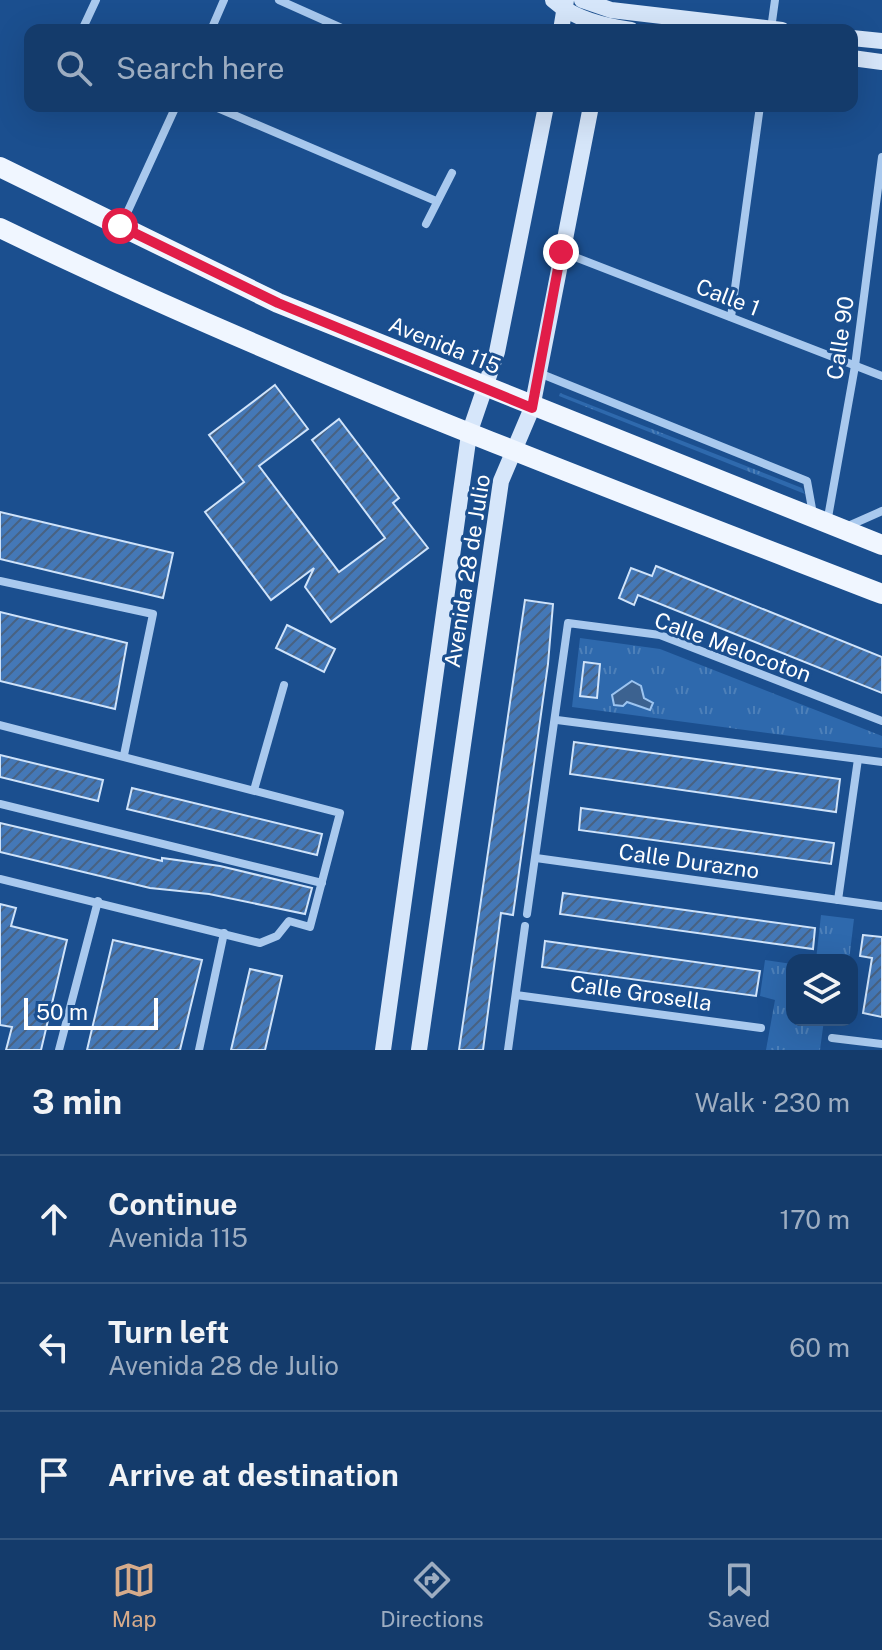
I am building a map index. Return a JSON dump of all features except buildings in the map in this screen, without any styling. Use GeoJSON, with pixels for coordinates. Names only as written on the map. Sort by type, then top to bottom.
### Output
{"type":"FeatureCollection","features":[{"type":"Feature","properties":{"kind":"main road"},"geometry":{"type":"LineString","coordinates":[[582,0],[610,17]]}},
{"type":"Feature","properties":{"kind":"main road"},"geometry":{"type":"LineString","coordinates":[[561,4],[610,17],[699,24]]}},
{"type":"Feature","properties":{"kind":"main road"},"geometry":{"type":"LineString","coordinates":[[858,39],[882,41]]}},
{"type":"Feature","properties":{"kind":"main road"},"geometry":{"type":"LineString","coordinates":[[858,59],[882,62]]}},
{"type":"Feature","properties":{"kind":"main road","name":"Avenida 28 de Julio"},"geometry":{"type":"LineString","coordinates":[[383,1050],[469,434],[497,352],[545,112]]}},
{"type":"Feature","properties":{"kind":"main road","name":"Avenida 28 de Julio"},"geometry":{"type":"LineString","coordinates":[[419,1050],[501,481],[532,408],[536,372],[590,112]]}},
{"type":"Feature","properties":{"kind":"main road","name":"Avenida 115"},"geometry":{"type":"LineString","coordinates":[[0,167],[278,303],[532,408],[882,545]]}},
{"type":"Feature","properties":{"kind":"main road"},"geometry":{"type":"LineString","coordinates":[[0,228],[130,291],[469,434],[882,594]]}},
{"type":"Feature","properties":{"kind":"street"},"geometry":{"type":"LineString","coordinates":[[85,24],[96,0]]}},
{"type":"Feature","properties":{"kind":"street"},"geometry":{"type":"LineString","coordinates":[[214,24],[224,0]]}},
{"type":"Feature","properties":{"kind":"street"},"geometry":{"type":"LineString","coordinates":[[279,0],[333,24]]}},
{"type":"Feature","properties":{"kind":"street"},"geometry":{"type":"LineString","coordinates":[[775,0],[775,24]]}},
{"type":"Feature","properties":{"kind":"street"},"geometry":{"type":"LineString","coordinates":[[120,226],[173,112]]}},
{"type":"Feature","properties":{"kind":"street"},"geometry":{"type":"LineString","coordinates":[[227,112],[436,201]]}},
{"type":"Feature","properties":{"kind":"street"},"geometry":{"type":"LineString","coordinates":[[731,317],[759,112]]}},
{"type":"Feature","properties":{"kind":"street","name":"Calle 90"},"geometry":{"type":"LineString","coordinates":[[827,524],[855,366],[882,157]]}},
{"type":"Feature","properties":{"kind":"street"},"geometry":{"type":"LineString","coordinates":[[426,224],[452,173]]}},
{"type":"Feature","properties":{"kind":"street","name":"Calle 1"},"geometry":{"type":"LineString","coordinates":[[561,252],[882,376]]}},
{"type":"Feature","properties":{"kind":"street"},"geometry":{"type":"LineString","coordinates":[[536,372],[807,481],[827,524],[882,511]]}},
{"type":"Feature","properties":{"kind":"street"},"geometry":{"type":"LineString","coordinates":[[0,581],[153,614],[124,755]]}},
{"type":"Feature","properties":{"kind":"street","name":"Calle Melocoton"},"geometry":{"type":"LineString","coordinates":[[557,720],[568,623],[660,635],[882,721]]}},
{"type":"Feature","properties":{"kind":"street"},"geometry":{"type":"LineString","coordinates":[[254,790],[284,685]]}},
{"type":"Feature","properties":{"kind":"street"},"geometry":{"type":"LineString","coordinates":[[527,914],[557,720],[882,762]]}},
{"type":"Feature","properties":{"kind":"street"},"geometry":{"type":"LineString","coordinates":[[0,725],[340,813],[310,927],[289,921],[277,936],[260,943],[0,879]]}},
{"type":"Feature","properties":{"kind":"street"},"geometry":{"type":"LineString","coordinates":[[838,900],[858,759]]}},
{"type":"Feature","properties":{"kind":"street"},"geometry":{"type":"LineString","coordinates":[[0,804],[322,883]]}},
{"type":"Feature","properties":{"kind":"street","name":"Calle Durazno"},"geometry":{"type":"LineString","coordinates":[[536,858],[882,906]]}},
{"type":"Feature","properties":{"kind":"street"},"geometry":{"type":"LineString","coordinates":[[59,1050],[98,901]]}},
{"type":"Feature","properties":{"kind":"street"},"geometry":{"type":"LineString","coordinates":[[508,1050],[525,926]]}},
{"type":"Feature","properties":{"kind":"street"},"geometry":{"type":"LineString","coordinates":[[199,1050],[224,933]]}},
{"type":"Feature","properties":{"kind":"street","name":"Calle Grosella"},"geometry":{"type":"LineString","coordinates":[[516,995],[761,1028]]}},
{"type":"Feature","properties":{"kind":"street"},"geometry":{"type":"LineString","coordinates":[[832,1038],[882,1044]]}},
{"type":"Feature","properties":{"kind":"green space"},"geometry":{"type":"Polygon","coordinates":[[[560,393],[802,488],[805,494],[559,396],[560,393]]]}},
{"type":"Feature","properties":{"kind":"green space"},"geometry":{"type":"Polygon","coordinates":[[[580,638],[660,649],[882,736],[882,748],[572,707],[580,638]]]}},
{"type":"Feature","properties":{"kind":"green space"},"geometry":{"type":"Polygon","coordinates":[[[821,915],[854,919],[850,954],[817,954],[821,915]]]}},
{"type":"Feature","properties":{"kind":"green space"},"geometry":{"type":"Polygon","coordinates":[[[765,960],[786,963],[786,1026],[823,1026],[820,1050],[766,1050],[775,1000],[760,996],[765,960]]]}},
{"type":"Feature","properties":{"kind":"shaded area"},"geometry":{"type":"Polygon","coordinates":[[[632,681],[641,686],[644,698],[653,703],[650,710],[627,702],[623,706],[614,705],[612,695],[632,681]]]}},
{"type":"Feature","properties":{"kind":"route"},"geometry":{"type":"LineString","coordinates":[[120,226],[278,303],[532,408],[536,372],[561,252]]}}]}
